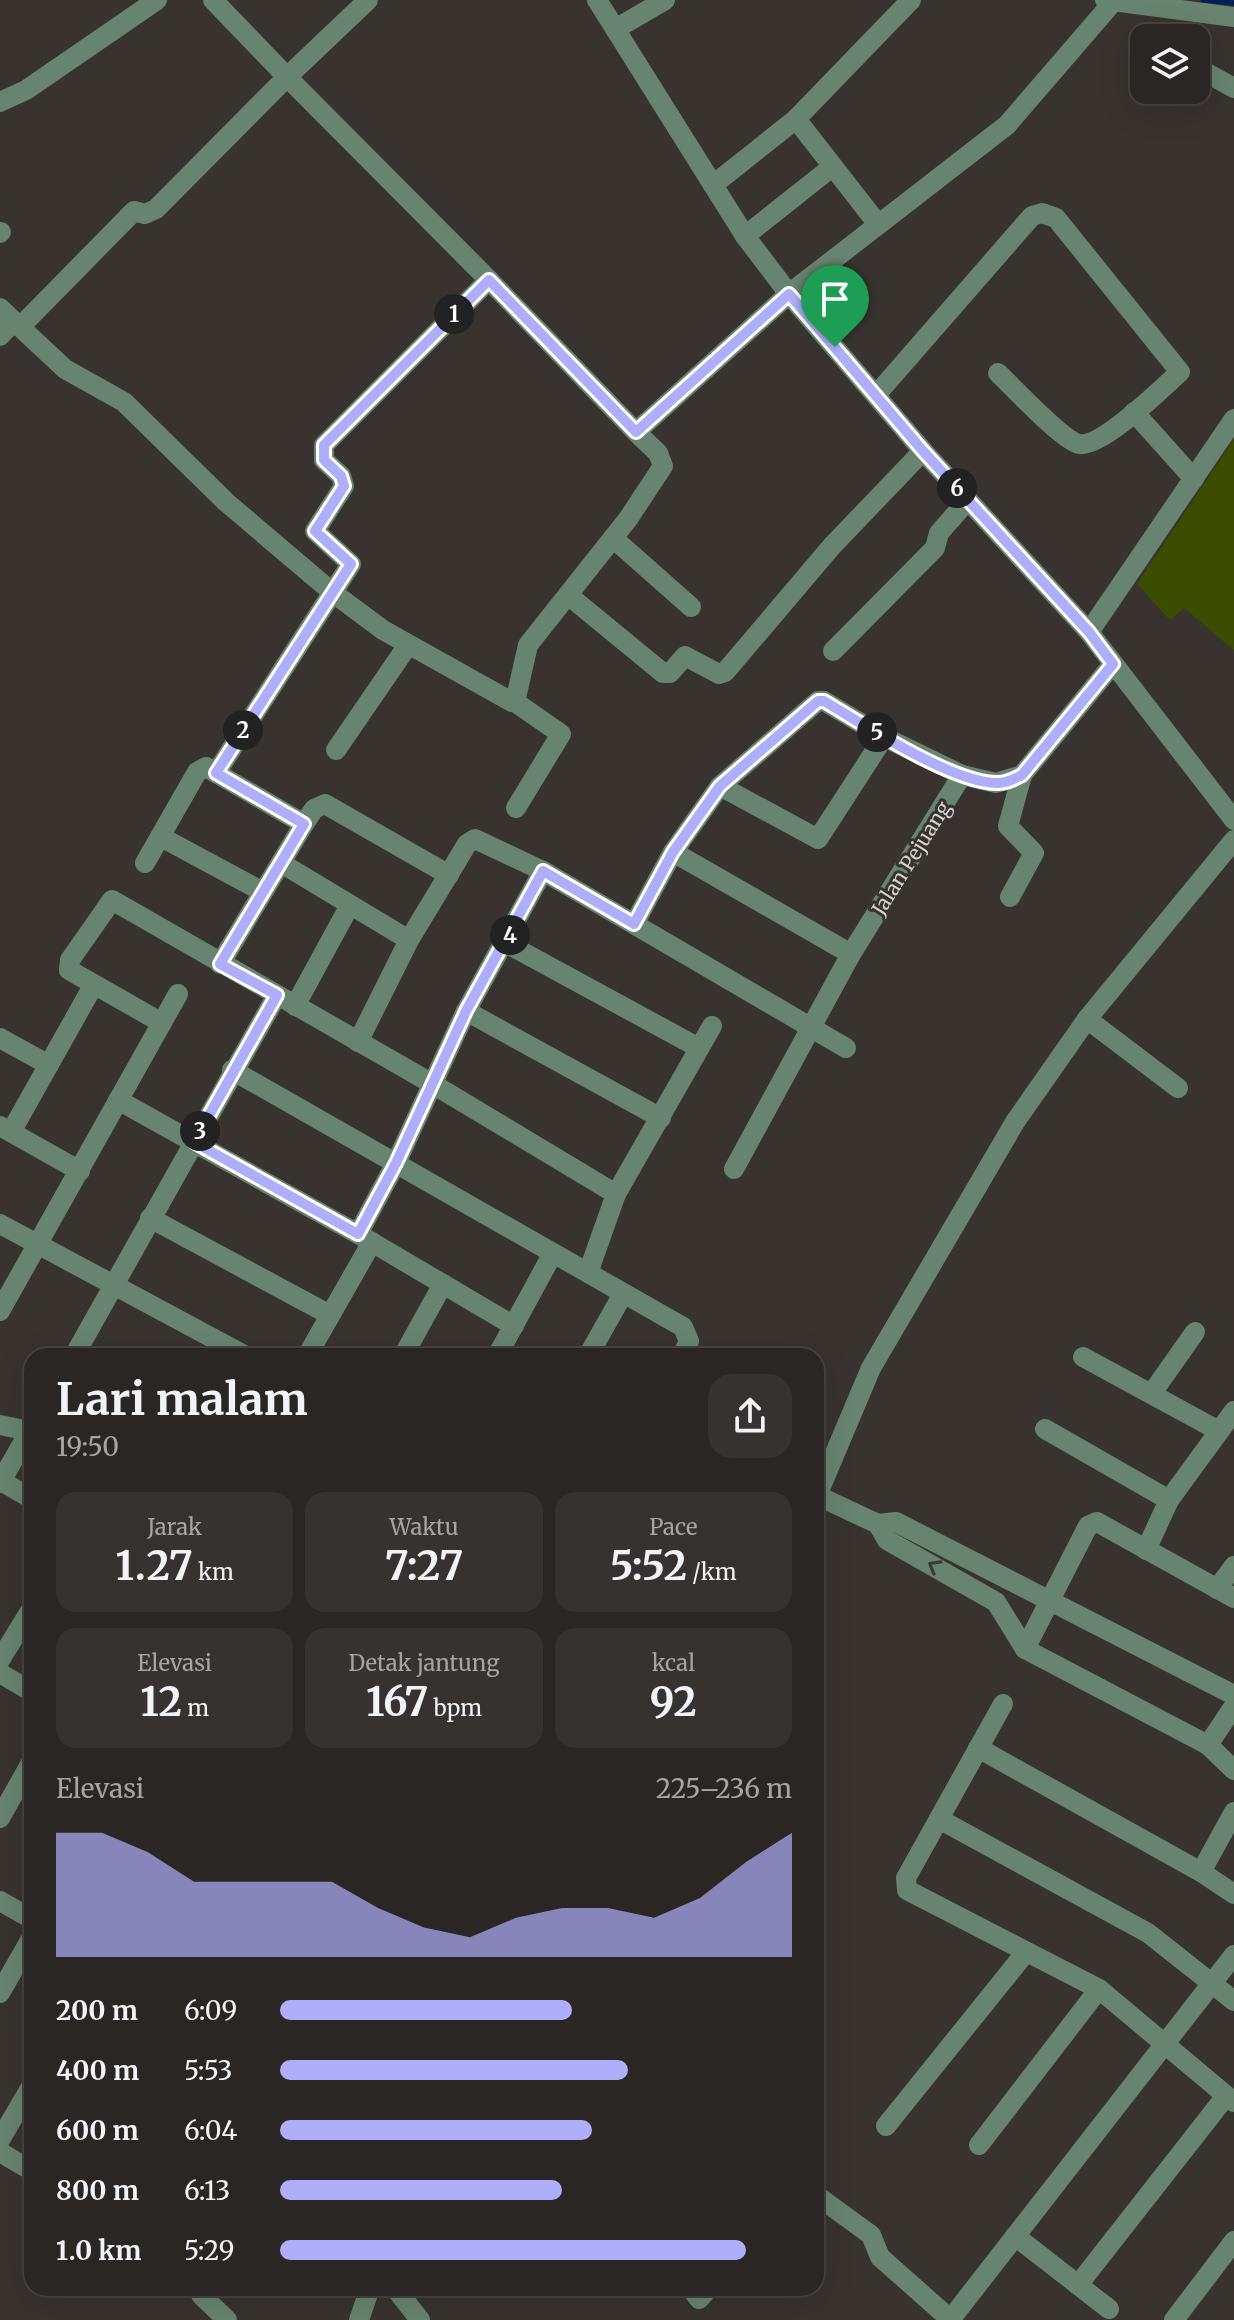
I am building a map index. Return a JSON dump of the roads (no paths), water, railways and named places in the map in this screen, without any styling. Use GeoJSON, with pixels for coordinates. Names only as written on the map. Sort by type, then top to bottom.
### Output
{"type":"FeatureCollection","features":[{"type":"Feature","properties":{"kind":"street"},"geometry":{"type":"LineString","coordinates":[[0,102],[26,90],[157,0]]}},
{"type":"Feature","properties":{"kind":"street"},"geometry":{"type":"LineString","coordinates":[[213,0],[658,453],[663,466],[613,538],[526,649],[515,702]]}},
{"type":"Feature","properties":{"kind":"street"},"geometry":{"type":"LineString","coordinates":[[368,0],[156,209],[149,214],[134,211],[8,323],[65,369],[124,402],[226,502],[332,592],[408,645],[515,702],[561,734],[516,808]]}},
{"type":"Feature","properties":{"kind":"street"},"geometry":{"type":"LineString","coordinates":[[597,0],[745,236],[789,294],[923,451],[1089,632],[1234,820]]}},
{"type":"Feature","properties":{"kind":"street"},"geometry":{"type":"LineString","coordinates":[[617,28],[665,0]]}},
{"type":"Feature","properties":{"kind":"street"},"geometry":{"type":"LineString","coordinates":[[713,185],[796,119],[911,0]]}},
{"type":"Feature","properties":{"kind":"street"},"geometry":{"type":"LineString","coordinates":[[636,432],[789,294],[877,223],[971,156],[1007,125],[1119,2],[1234,17]]}},
{"type":"Feature","properties":{"kind":"street"},"geometry":{"type":"LineString","coordinates":[[1210,75],[1234,88]]}},
{"type":"Feature","properties":{"kind":"street"},"geometry":{"type":"LineString","coordinates":[[796,119],[877,223]]}},
{"type":"Feature","properties":{"kind":"street"},"geometry":{"type":"LineString","coordinates":[[745,236],[832,167]]}},
{"type":"Feature","properties":{"kind":"street"},"geometry":{"type":"LineString","coordinates":[[876,395],[1032,216],[1042,213],[1056,218],[1079,243],[1180,372],[1100,438],[1079,444],[1049,422],[998,373]]}},
{"type":"Feature","properties":{"kind":"street"},"geometry":{"type":"LineString","coordinates":[[216,773],[351,564],[315,531],[344,486],[341,476],[324,460],[324,445],[489,280]]}},
{"type":"Feature","properties":{"kind":"street"},"geometry":{"type":"LineString","coordinates":[[1134,412],[1194,479]]}},
{"type":"Feature","properties":{"kind":"street"},"geometry":{"type":"LineString","coordinates":[[1089,632],[1234,419]]}},
{"type":"Feature","properties":{"kind":"street"},"geometry":{"type":"LineString","coordinates":[[568,595],[663,673],[670,673],[685,656],[719,674],[725,672],[832,546],[923,451]]}},
{"type":"Feature","properties":{"kind":"street"},"geometry":{"type":"LineString","coordinates":[[833,651],[935,548],[939,533],[968,500]]}},
{"type":"Feature","properties":{"kind":"street"},"geometry":{"type":"LineString","coordinates":[[613,538],[691,607]]}},
{"type":"Feature","properties":{"kind":"street"},"geometry":{"type":"LineString","coordinates":[[336,750],[408,645]]}},
{"type":"Feature","properties":{"kind":"street"},"geometry":{"type":"LineString","coordinates":[[1010,897],[1034,853],[1008,826],[1022,775],[1113,664]]}},
{"type":"Feature","properties":{"kind":"street"},"geometry":{"type":"LineString","coordinates":[[634,924],[673,852],[720,786],[818,701],[824,701],[884,737],[962,775],[996,783],[1022,775]]}},
{"type":"Feature","properties":{"kind":"street"},"geometry":{"type":"LineString","coordinates":[[720,786],[818,839],[884,737]]}},
{"type":"Feature","properties":{"kind":"street"},"geometry":{"type":"LineString","coordinates":[[145,863],[197,772],[206,767],[304,824]]}},
{"type":"Feature","properties":{"kind":"street","name":"Jalan Pejuang"},"geometry":{"type":"LineString","coordinates":[[734,1169],[851,954],[962,775]]}},
{"type":"Feature","properties":{"kind":"street"},"geometry":{"type":"LineString","coordinates":[[220,964],[304,824],[314,809],[325,804],[449,875]]}},
{"type":"Feature","properties":{"kind":"street"},"geometry":{"type":"LineString","coordinates":[[161,837],[263,892]]}},
{"type":"Feature","properties":{"kind":"street"},"geometry":{"type":"LineString","coordinates":[[358,1042],[409,940],[467,844],[475,839],[543,871],[846,1048]]}},
{"type":"Feature","properties":{"kind":"street"},"geometry":{"type":"LineString","coordinates":[[824,1479],[871,1368],[1015,1122],[1087,1019],[1234,840]]}},
{"type":"Feature","properties":{"kind":"street"},"geometry":{"type":"LineString","coordinates":[[673,852],[851,954]]}},
{"type":"Feature","properties":{"kind":"street"},"geometry":{"type":"LineString","coordinates":[[281,863],[409,940]]}},
{"type":"Feature","properties":{"kind":"street"},"geometry":{"type":"LineString","coordinates":[[311,1348],[365,1238],[431,1083],[466,1011],[543,871]]}},
{"type":"Feature","properties":{"kind":"street"},"geometry":{"type":"LineString","coordinates":[[162,1023],[73,975],[69,964],[112,900],[431,1083],[616,1194]]}},
{"type":"Feature","properties":{"kind":"street"},"geometry":{"type":"LineString","coordinates":[[295,1006],[350,905]]}},
{"type":"Feature","properties":{"kind":"street"},"geometry":{"type":"LineString","coordinates":[[506,943],[699,1048]]}},
{"type":"Feature","properties":{"kind":"street"},"geometry":{"type":"LineString","coordinates":[[80,1171],[6,1129],[49,1065],[93,986]]}},
{"type":"Feature","properties":{"kind":"street"},"geometry":{"type":"LineString","coordinates":[[0,1311],[178,994]]}},
{"type":"Feature","properties":{"kind":"street"},"geometry":{"type":"LineString","coordinates":[[79,1348],[232,1070],[277,995]]}},
{"type":"Feature","properties":{"kind":"street"},"geometry":{"type":"LineString","coordinates":[[466,1011],[661,1118]]}},
{"type":"Feature","properties":{"kind":"street"},"geometry":{"type":"LineString","coordinates":[[1087,1019],[1178,1088]]}},
{"type":"Feature","properties":{"kind":"street"},"geometry":{"type":"LineString","coordinates":[[588,1273],[616,1194],[712,1026]]}},
{"type":"Feature","properties":{"kind":"street"},"geometry":{"type":"LineString","coordinates":[[0,1038],[49,1065]]}},
{"type":"Feature","properties":{"kind":"street"},"geometry":{"type":"LineString","coordinates":[[232,1070],[688,1332],[686,1348]]}},
{"type":"Feature","properties":{"kind":"street"},"geometry":{"type":"LineString","coordinates":[[118,1100],[365,1238],[514,1326]]}},
{"type":"Feature","properties":{"kind":"street"},"geometry":{"type":"LineString","coordinates":[[150,1218],[330,1315]]}},
{"type":"Feature","properties":{"kind":"street"},"geometry":{"type":"LineString","coordinates":[[0,1224],[231,1348]]}},
{"type":"Feature","properties":{"kind":"street"},"geometry":{"type":"LineString","coordinates":[[502,1348],[553,1253]]}},
{"type":"Feature","properties":{"kind":"street"},"geometry":{"type":"LineString","coordinates":[[407,1348],[443,1284]]}},
{"type":"Feature","properties":{"kind":"street"},"geometry":{"type":"LineString","coordinates":[[593,1348],[623,1294]]}},
{"type":"Feature","properties":{"kind":"street"},"geometry":{"type":"LineString","coordinates":[[1152,1393],[1195,1332]]}},
{"type":"Feature","properties":{"kind":"street"},"geometry":{"type":"LineString","coordinates":[[1083,1357],[1219,1431]]}},
{"type":"Feature","properties":{"kind":"street"},"geometry":{"type":"LineString","coordinates":[[1146,1550],[1169,1500],[1234,1411]]}},
{"type":"Feature","properties":{"kind":"street"},"geometry":{"type":"LineString","coordinates":[[0,1425],[24,1428]]}},
{"type":"Feature","properties":{"kind":"street"},"geometry":{"type":"LineString","coordinates":[[1045,1429],[1169,1500]]}},
{"type":"Feature","properties":{"kind":"street"},"geometry":{"type":"LineString","coordinates":[[24,1441],[0,1482],[24,1495]]}},
{"type":"Feature","properties":{"kind":"street"},"geometry":{"type":"LineString","coordinates":[[824,1499],[878,1524],[896,1522],[1234,1695]]}},
{"type":"Feature","properties":{"kind":"street"},"geometry":{"type":"LineString","coordinates":[[1025,1649],[1092,1524],[1102,1523],[1226,1593],[1234,1566]]}},
{"type":"Feature","properties":{"kind":"street"},"geometry":{"type":"LineString","coordinates":[[878,1524],[887,1540],[996,1602],[1025,1649],[1208,1745],[1234,1770]]}},
{"type":"Feature","properties":{"kind":"street"},"geometry":{"type":"LineString","coordinates":[[996,1602],[1007,1580]]}},
{"type":"Feature","properties":{"kind":"street"},"geometry":{"type":"LineString","coordinates":[[0,1660],[24,1621]]}},
{"type":"Feature","properties":{"kind":"street"},"geometry":{"type":"LineString","coordinates":[[0,1673],[24,1687]]}},
{"type":"Feature","properties":{"kind":"street"},"geometry":{"type":"LineString","coordinates":[[1003,1704],[906,1878],[907,1890],[1099,1989],[1230,2099],[1078,2285]]}},
{"type":"Feature","properties":{"kind":"street"},"geometry":{"type":"LineString","coordinates":[[1208,1745],[1234,1706]]}},
{"type":"Feature","properties":{"kind":"street"},"geometry":{"type":"LineString","coordinates":[[978,1748],[1201,1872],[1234,1894]]}},
{"type":"Feature","properties":{"kind":"street"},"geometry":{"type":"LineString","coordinates":[[0,1818],[24,1775]]}},
{"type":"Feature","properties":{"kind":"street"},"geometry":{"type":"LineString","coordinates":[[1201,1872],[1234,1812]]}},
{"type":"Feature","properties":{"kind":"street"},"geometry":{"type":"LineString","coordinates":[[939,1819],[1148,1933],[1234,2001]]}},
{"type":"Feature","properties":{"kind":"street"},"geometry":{"type":"LineString","coordinates":[[0,1901],[24,1914]]}},
{"type":"Feature","properties":{"kind":"street"},"geometry":{"type":"LineString","coordinates":[[0,1993],[24,1951]]}},
{"type":"Feature","properties":{"kind":"street"},"geometry":{"type":"LineString","coordinates":[[886,2126],[1026,1952]]}},
{"type":"Feature","properties":{"kind":"street"},"geometry":{"type":"LineString","coordinates":[[824,2201],[871,2235],[880,2257],[958,2317],[1015,2236],[1234,1955]]}},
{"type":"Feature","properties":{"kind":"street"},"geometry":{"type":"LineString","coordinates":[[979,2145],[1099,1989]]}},
{"type":"Feature","properties":{"kind":"street"},"geometry":{"type":"LineString","coordinates":[[0,2140],[24,2099]]}},
{"type":"Feature","properties":{"kind":"street"},"geometry":{"type":"LineString","coordinates":[[0,2152],[24,2166]]}},
{"type":"Feature","properties":{"kind":"street"},"geometry":{"type":"LineString","coordinates":[[1015,2236],[1109,2309]]}},
{"type":"Feature","properties":{"kind":"street"},"geometry":{"type":"LineString","coordinates":[[1174,2320],[1234,2241]]}},
{"type":"Feature","properties":{"kind":"street"},"geometry":{"type":"LineString","coordinates":[[202,2296],[227,2320]]}},
{"type":"Feature","properties":{"kind":"street"},"geometry":{"type":"LineString","coordinates":[[359,2320],[367,2296]]}},
{"type":"Feature","properties":{"kind":"street"},"geometry":{"type":"LineString","coordinates":[[401,2296],[420,2320]]}},
{"type":"Feature","properties":{"kind":"waterway"},"geometry":{"type":"LineString","coordinates":[[1203,0],[1234,3]]}}]}
